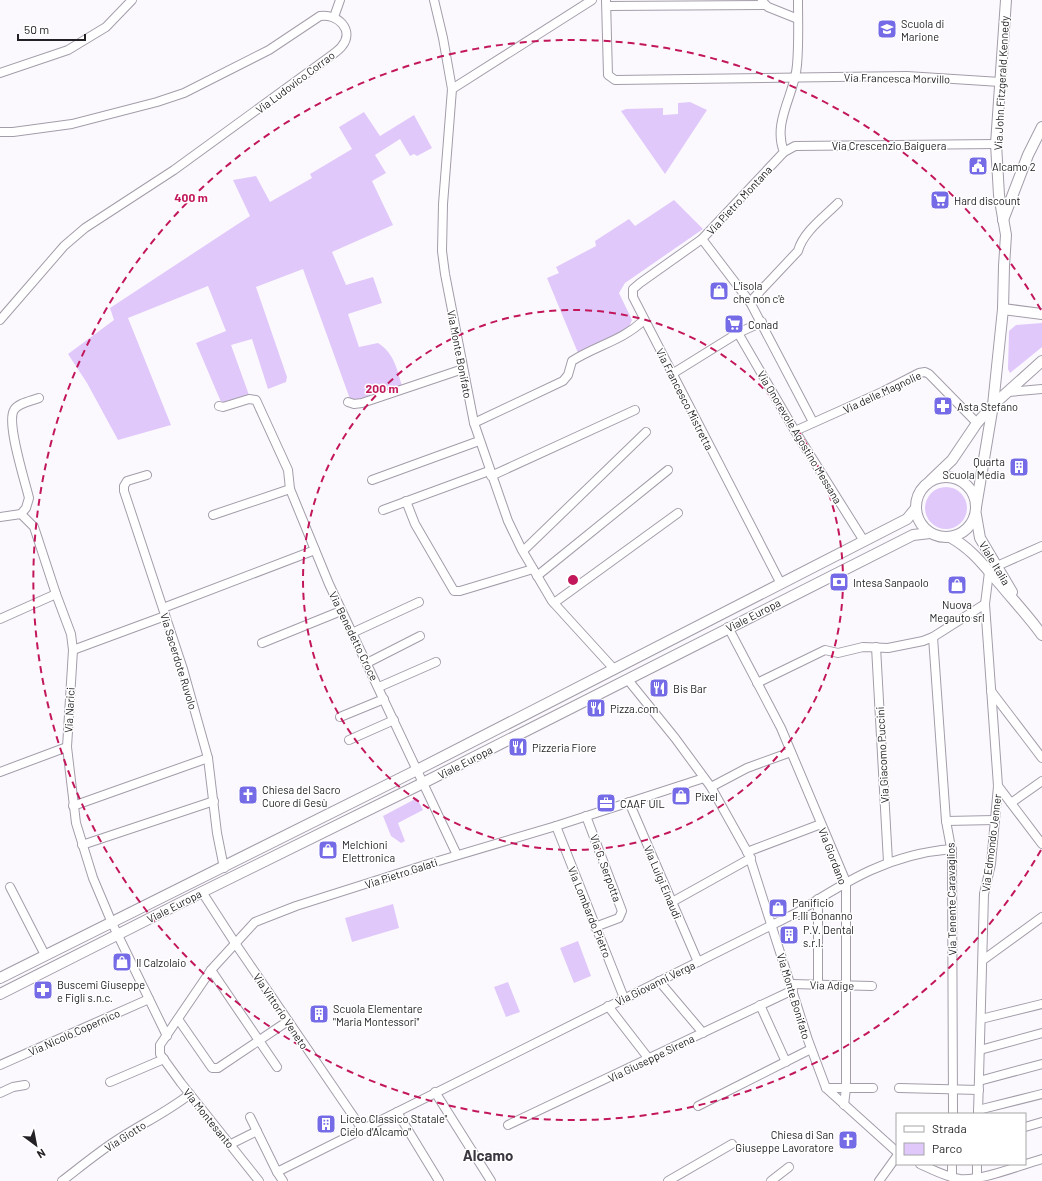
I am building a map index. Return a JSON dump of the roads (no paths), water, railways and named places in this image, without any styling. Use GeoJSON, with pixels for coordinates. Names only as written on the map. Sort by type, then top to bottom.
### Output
{"type":"FeatureCollection","features":[{"type":"Feature","properties":{"kind":"street"},"geometry":{"type":"LineString","coordinates":[[0,73],[68,50],[106,27],[132,0]]}},
{"type":"Feature","properties":{"kind":"street"},"geometry":{"type":"LineString","coordinates":[[0,132],[13,132],[72,124],[157,102],[184,93],[269,50],[320,16],[334,17],[340,0]]}},
{"type":"Feature","properties":{"kind":"street","name":"Via Monte Bonifato"},"geometry":{"type":"LineString","coordinates":[[434,0],[442,30],[452,89],[442,204],[442,251],[445,274],[474,424],[508,521],[523,552],[554,603],[614,669]]}},
{"type":"Feature","properties":{"kind":"street"},"geometry":{"type":"LineString","coordinates":[[452,89],[592,0]]}},
{"type":"Feature","properties":{"kind":"street"},"geometry":{"type":"LineString","coordinates":[[784,152],[780,141],[782,121],[797,67],[798,0]]}},
{"type":"Feature","properties":{"kind":"street","name":"Via John Fitzgerald Kennedy"},"geometry":{"type":"LineString","coordinates":[[976,510],[993,405],[1003,309],[1006,235],[999,195],[996,144],[1006,0]]}},
{"type":"Feature","properties":{"kind":"street"},"geometry":{"type":"LineString","coordinates":[[606,3],[763,2],[798,19]]}},
{"type":"Feature","properties":{"kind":"street","name":"Via Francesca Morvillo"},"geometry":{"type":"LineString","coordinates":[[606,3],[608,75],[610,78],[615,80],[794,79],[907,76],[1000,82]]}},
{"type":"Feature","properties":{"kind":"street","name":"Via Ludovico Corrao"},"geometry":{"type":"LineString","coordinates":[[0,320],[64,246],[85,228],[174,170],[292,85],[342,46],[346,35],[345,29],[343,23],[334,17]]}},
{"type":"Feature","properties":{"kind":"street"},"geometry":{"type":"LineString","coordinates":[[1003,220],[1028,155],[1042,127]]}},
{"type":"Feature","properties":{"kind":"street","name":"Via Crescenzio Baiguera"},"geometry":{"type":"LineString","coordinates":[[784,152],[795,146],[996,144]]}},
{"type":"Feature","properties":{"kind":"street","name":"Via Pietro Montana"},"geometry":{"type":"LineString","coordinates":[[784,152],[702,239],[750,302],[762,322],[813,422]]}},
{"type":"Feature","properties":{"kind":"street"},"geometry":{"type":"LineString","coordinates":[[750,302],[798,251],[800,242],[838,203]]}},
{"type":"Feature","properties":{"kind":"street","name":"Via Francesco Mistretta"},"geometry":{"type":"LineString","coordinates":[[702,239],[640,283],[633,289],[633,297],[781,584]]}},
{"type":"Feature","properties":{"kind":"street"},"geometry":{"type":"LineString","coordinates":[[1003,309],[1042,314]]}},
{"type":"Feature","properties":{"kind":"street"},"geometry":{"type":"LineString","coordinates":[[474,424],[563,381],[568,376],[572,361],[617,340],[632,331],[644,320]]}},
{"type":"Feature","properties":{"kind":"street"},"geometry":{"type":"LineString","coordinates":[[672,374],[738,332],[762,322]]}},
{"type":"Feature","properties":{"kind":"street","name":"Via Onorevole Agostino Messana"},"geometry":{"type":"LineString","coordinates":[[738,332],[795,431],[864,541]]}},
{"type":"Feature","properties":{"kind":"street"},"geometry":{"type":"LineString","coordinates":[[927,484],[935,479],[944,477],[954,478],[963,482],[970,489],[975,497],[976,510],[967,529],[959,535],[940,537],[930,533],[922,526],[916,508],[919,495],[927,484],[952,460],[977,423],[993,405],[1042,361]]}},
{"type":"Feature","properties":{"kind":"street"},"geometry":{"type":"LineString","coordinates":[[348,402],[354,404],[362,403],[463,369]]}},
{"type":"Feature","properties":{"kind":"street","name":"Via delle Magnolie"},"geometry":{"type":"LineString","coordinates":[[795,431],[813,422],[834,415],[919,373],[925,372],[929,374],[977,423]]}},
{"type":"Feature","properties":{"kind":"street"},"geometry":{"type":"LineString","coordinates":[[1008,392],[1042,389]]}},
{"type":"Feature","properties":{"kind":"street"},"geometry":{"type":"LineString","coordinates":[[0,516],[21,514],[26,508],[29,498],[14,439],[11,418],[14,409],[18,406],[39,398]]}},
{"type":"Feature","properties":{"kind":"street","name":"Via Benedetto Croce"},"geometry":{"type":"LineString","coordinates":[[219,406],[223,407],[249,399],[256,400],[288,470],[290,489],[341,611],[379,687],[457,855]]}},
{"type":"Feature","properties":{"kind":"street"},"geometry":{"type":"LineString","coordinates":[[383,510],[490,473],[636,410]]}},
{"type":"Feature","properties":{"kind":"street"},"geometry":{"type":"LineString","coordinates":[[523,552],[646,432]]}},
{"type":"Feature","properties":{"kind":"street"},"geometry":{"type":"LineString","coordinates":[[372,480],[480,441]]}},
{"type":"Feature","properties":{"kind":"street"},"geometry":{"type":"LineString","coordinates":[[406,501],[415,524],[454,591],[460,591],[535,573],[668,470]]}},
{"type":"Feature","properties":{"kind":"street","name":"Via Sacerdote Ruvolo"},"geometry":{"type":"LineString","coordinates":[[147,475],[127,481],[124,488],[129,509],[183,669],[208,758],[217,833],[224,868]]}},
{"type":"Feature","properties":{"kind":"street"},"geometry":{"type":"LineString","coordinates":[[213,515],[290,489]]}},
{"type":"Feature","properties":{"kind":"street","name":"Viale Europa"},"geometry":{"type":"LineString","coordinates":[[0,978],[224,868],[781,584],[907,519],[916,508]]}},
{"type":"Feature","properties":{"kind":"street","name":"Viale Italia"},"geometry":{"type":"LineString","coordinates":[[976,510],[980,538],[993,569]]}},
{"type":"Feature","properties":{"kind":"street"},"geometry":{"type":"LineString","coordinates":[[554,603],[678,513]]}},
{"type":"Feature","properties":{"kind":"street","name":"Via Narici"},"geometry":{"type":"LineString","coordinates":[[21,514],[34,527],[71,634],[73,650],[67,747],[73,806],[82,845],[93,878],[112,922],[167,1036]]}},
{"type":"Feature","properties":{"kind":"street","name":"Viale Europa"},"geometry":{"type":"LineString","coordinates":[[0,994],[628,680],[728,627],[913,535],[930,533]]}},
{"type":"Feature","properties":{"kind":"street","name":"Viale Italia"},"geometry":{"type":"LineString","coordinates":[[950,537],[964,545],[993,569],[1042,635]]}},
{"type":"Feature","properties":{"kind":"street"},"geometry":{"type":"LineString","coordinates":[[993,569],[1042,546]]}},
{"type":"Feature","properties":{"kind":"street"},"geometry":{"type":"LineString","coordinates":[[73,650],[315,550]]}},
{"type":"Feature","properties":{"kind":"street","name":"Via Edmondo Jenner"},"geometry":{"type":"LineString","coordinates":[[978,1112],[984,894],[991,864],[998,786],[985,604],[993,569]]}},
{"type":"Feature","properties":{"kind":"street"},"geometry":{"type":"LineString","coordinates":[[0,619],[56,594]]}},
{"type":"Feature","properties":{"kind":"street"},"geometry":{"type":"LineString","coordinates":[[352,633],[419,602]]}},
{"type":"Feature","properties":{"kind":"street"},"geometry":{"type":"LineString","coordinates":[[757,683],[825,650],[838,653],[863,647],[888,648],[923,641],[933,637],[985,604]]}},
{"type":"Feature","properties":{"kind":"street"},"geometry":{"type":"LineString","coordinates":[[262,643],[341,611]]}},
{"type":"Feature","properties":{"kind":"street","name":"Via Giordano"},"geometry":{"type":"LineString","coordinates":[[728,627],[781,728],[846,882],[846,1088],[844,1105]]}},
{"type":"Feature","properties":{"kind":"street"},"geometry":{"type":"LineString","coordinates":[[367,663],[420,636]]}},
{"type":"Feature","properties":{"kind":"street","name":"Via Tenente Caravaglios"},"geometry":{"type":"LineString","coordinates":[[933,637],[946,821],[952,849],[952,1113]]}},
{"type":"Feature","properties":{"kind":"street","name":"Via Giacomo Puccini"},"geometry":{"type":"LineString","coordinates":[[876,647],[888,862]]}},
{"type":"Feature","properties":{"kind":"street"},"geometry":{"type":"LineString","coordinates":[[379,687],[436,662]]}},
{"type":"Feature","properties":{"kind":"street","name":"Via Monte Bonifato"},"geometry":{"type":"LineString","coordinates":[[628,680],[675,738],[711,787],[749,855],[811,1049],[826,1088],[896,1151]]}},
{"type":"Feature","properties":{"kind":"street"},"geometry":{"type":"LineString","coordinates":[[991,691],[1042,758]]}},
{"type":"Feature","properties":{"kind":"street"},"geometry":{"type":"LineString","coordinates":[[340,717],[384,699]]}},
{"type":"Feature","properties":{"kind":"street"},"geometry":{"type":"LineString","coordinates":[[348,740],[394,720]]}},
{"type":"Feature","properties":{"kind":"street"},"geometry":{"type":"LineString","coordinates":[[0,772],[67,747]]}},
{"type":"Feature","properties":{"kind":"street"},"geometry":{"type":"LineString","coordinates":[[711,787],[747,768],[791,752]]}},
{"type":"Feature","properties":{"kind":"street"},"geometry":{"type":"LineString","coordinates":[[73,806],[208,758]]}},
{"type":"Feature","properties":{"kind":"street","name":"Via Pietro Galati"},"geometry":{"type":"LineString","coordinates":[[162,1056],[160,1045],[211,970],[255,922],[296,906],[457,855],[556,826],[704,778]]}},
{"type":"Feature","properties":{"kind":"street"},"geometry":{"type":"LineString","coordinates":[[1011,804],[1042,781]]}},
{"type":"Feature","properties":{"kind":"street"},"geometry":{"type":"LineString","coordinates":[[998,786],[1042,844]]}},
{"type":"Feature","properties":{"kind":"street"},"geometry":{"type":"LineString","coordinates":[[82,845],[214,802]]}},
{"type":"Feature","properties":{"kind":"street","name":"Via Luigi Einaudi"},"geometry":{"type":"LineString","coordinates":[[629,802],[698,962]]}},
{"type":"Feature","properties":{"kind":"street","name":"Via G. Serpotta"},"geometry":{"type":"LineString","coordinates":[[586,816],[622,911],[619,918],[595,927]]}},
{"type":"Feature","properties":{"kind":"street"},"geometry":{"type":"LineString","coordinates":[[946,821],[995,820]]}},
{"type":"Feature","properties":{"kind":"street"},"geometry":{"type":"LineString","coordinates":[[672,902],[749,855],[821,824]]}},
{"type":"Feature","properties":{"kind":"street","name":"Via Lombardo Pietro"},"geometry":{"type":"LineString","coordinates":[[556,826],[624,998]]}},
{"type":"Feature","properties":{"kind":"street","name":"Via Giovanni Verga"},"geometry":{"type":"LineString","coordinates":[[277,1172],[798,912],[846,882],[900,857],[926,851],[952,849]]}},
{"type":"Feature","properties":{"kind":"street"},"geometry":{"type":"LineString","coordinates":[[10,887],[45,956]]}},
{"type":"Feature","properties":{"kind":"street","name":"Via Vittorio Veneto"},"geometry":{"type":"LineString","coordinates":[[202,892],[288,1022],[362,1129]]}},
{"type":"Feature","properties":{"kind":"street"},"geometry":{"type":"LineString","coordinates":[[818,899],[818,985]]}},
{"type":"Feature","properties":{"kind":"street"},"geometry":{"type":"LineString","coordinates":[[982,960],[1042,917]]}},
{"type":"Feature","properties":{"kind":"street"},"geometry":{"type":"LineString","coordinates":[[211,970],[277,1067]]}},
{"type":"Feature","properties":{"kind":"street"},"geometry":{"type":"LineString","coordinates":[[659,981],[703,1033]]}},
{"type":"Feature","properties":{"kind":"street","name":"Via Adige"},"geometry":{"type":"LineString","coordinates":[[792,987],[818,985],[872,986]]}},
{"type":"Feature","properties":{"kind":"street","name":"Via Giuseppe Sirena"},"geometry":{"type":"LineString","coordinates":[[508,1125],[703,1033],[760,1005],[792,987]]}},
{"type":"Feature","properties":{"kind":"street","name":"Via Nicolò Copernico"},"geometry":{"type":"LineString","coordinates":[[0,1065],[148,999]]}},
{"type":"Feature","properties":{"kind":"street"},"geometry":{"type":"LineString","coordinates":[[981,1019],[1042,1004]]}},
{"type":"Feature","properties":{"kind":"street"},"geometry":{"type":"LineString","coordinates":[[760,1005],[786,1062]]}},
{"type":"Feature","properties":{"kind":"street"},"geometry":{"type":"LineString","coordinates":[[608,1006],[649,1059]]}},
{"type":"Feature","properties":{"kind":"street"},"geometry":{"type":"LineString","coordinates":[[178,1020],[212,1068],[218,1068],[288,1022]]}},
{"type":"Feature","properties":{"kind":"street"},"geometry":{"type":"LineString","coordinates":[[980,1050],[1042,1033]]}},
{"type":"Feature","properties":{"kind":"street"},"geometry":{"type":"LineString","coordinates":[[698,1106],[811,1049]]}},
{"type":"Feature","properties":{"kind":"street"},"geometry":{"type":"LineString","coordinates":[[110,1082],[162,1056]]}},
{"type":"Feature","properties":{"kind":"street","name":"Via Montesanto"},"geometry":{"type":"LineString","coordinates":[[162,1056],[259,1181]]}},
{"type":"Feature","properties":{"kind":"street"},"geometry":{"type":"LineString","coordinates":[[899,1088],[953,1089],[979,1086],[1042,1064]]}},
{"type":"Feature","properties":{"kind":"street"},"geometry":{"type":"LineString","coordinates":[[0,1093],[13,1087],[25,1085]]}},
{"type":"Feature","properties":{"kind":"street"},"geometry":{"type":"LineString","coordinates":[[826,1088],[873,1088]]}},
{"type":"Feature","properties":{"kind":"street"},"geometry":{"type":"LineString","coordinates":[[435,1092],[491,1181]]}},
{"type":"Feature","properties":{"kind":"street","name":"Via Giotto"},"geometry":{"type":"LineString","coordinates":[[62,1181],[113,1143],[154,1117],[170,1110],[190,1094]]}},
{"type":"Feature","properties":{"kind":"street"},"geometry":{"type":"LineString","coordinates":[[978,1112],[1042,1094]]}},
{"type":"Feature","properties":{"kind":"street"},"geometry":{"type":"LineString","coordinates":[[397,1112],[439,1181]]}},
{"type":"Feature","properties":{"kind":"street"},"geometry":{"type":"LineString","coordinates":[[250,1117],[277,1172],[283,1181]]}},
{"type":"Feature","properties":{"kind":"street"},"geometry":{"type":"LineString","coordinates":[[1026,1127],[1042,1122]]}},
{"type":"Feature","properties":{"kind":"street"},"geometry":{"type":"LineString","coordinates":[[231,1144],[257,1131]]}},
{"type":"Feature","properties":{"kind":"street"},"geometry":{"type":"LineString","coordinates":[[668,1181],[732,1144]]}},
{"type":"Feature","properties":{"kind":"street"},"geometry":{"type":"LineString","coordinates":[[879,1181],[896,1157]]}},
{"type":"Feature","properties":{"kind":"street"},"geometry":{"type":"LineString","coordinates":[[1026,1165],[1042,1159]]}},
{"type":"Feature","properties":{"kind":"street"},"geometry":{"type":"LineString","coordinates":[[922,1165],[962,1180],[988,1178],[1025,1165]]}},
{"type":"Feature","properties":{"kind":"street"},"geometry":{"type":"LineString","coordinates":[[952,1165],[952,1177]]}},
{"type":"Feature","properties":{"kind":"street"},"geometry":{"type":"LineString","coordinates":[[977,1165],[977,1178]]}},
{"type":"Feature","properties":{"kind":"street"},"geometry":{"type":"LineString","coordinates":[[771,1181],[789,1167]]}},
{"type":"Feature","properties":{"kind":"place","name":"Scuola di Marione"},"geometry":{"type":"Point","coordinates":[887,29]}},
{"type":"Feature","properties":{"kind":"place","name":"Alcamo 2"},"geometry":{"type":"Point","coordinates":[978,166]}},
{"type":"Feature","properties":{"kind":"place","name":"Hard discount"},"geometry":{"type":"Point","coordinates":[940,200]}},
{"type":"Feature","properties":{"kind":"place","name":"L'isola che non c'è"},"geometry":{"type":"Point","coordinates":[719,291]}},
{"type":"Feature","properties":{"kind":"place","name":"Conad"},"geometry":{"type":"Point","coordinates":[734,324]}},
{"type":"Feature","properties":{"kind":"place","name":"Asta Stefano"},"geometry":{"type":"Point","coordinates":[943,406]}},
{"type":"Feature","properties":{"kind":"place","name":"Quarta Scuola Media"},"geometry":{"type":"Point","coordinates":[1019,467]}},
{"type":"Feature","properties":{"kind":"place","name":"Intesa Sanpaolo"},"geometry":{"type":"Point","coordinates":[839,582]}},
{"type":"Feature","properties":{"kind":"place","name":"Nuova Megauto srl"},"geometry":{"type":"Point","coordinates":[957,585]}},
{"type":"Feature","properties":{"kind":"place","name":"Bis Bar"},"geometry":{"type":"Point","coordinates":[659,688]}},
{"type":"Feature","properties":{"kind":"place","name":"Pizza.com"},"geometry":{"type":"Point","coordinates":[596,708]}},
{"type":"Feature","properties":{"kind":"place","name":"Pizzeria Fiore"},"geometry":{"type":"Point","coordinates":[518,747]}},
{"type":"Feature","properties":{"kind":"place","name":"Chiesa del Sacro Cuore di Gesù"},"geometry":{"type":"Point","coordinates":[248,795]}},
{"type":"Feature","properties":{"kind":"place","name":"Pixel"},"geometry":{"type":"Point","coordinates":[681,796]}},
{"type":"Feature","properties":{"kind":"place","name":"CAAF UIL"},"geometry":{"type":"Point","coordinates":[606,803]}},
{"type":"Feature","properties":{"kind":"place","name":"Melchioni Elettronica"},"geometry":{"type":"Point","coordinates":[328,850]}},
{"type":"Feature","properties":{"kind":"place","name":"Panificio F.lli Bonanno"},"geometry":{"type":"Point","coordinates":[778,908]}},
{"type":"Feature","properties":{"kind":"place","name":"P.V. Dental s.r.l."},"geometry":{"type":"Point","coordinates":[789,935]}},
{"type":"Feature","properties":{"kind":"place","name":"Il Calzolaio"},"geometry":{"type":"Point","coordinates":[122,962]}},
{"type":"Feature","properties":{"kind":"place","name":"Buscemi Giuseppe e Figli s.n.c."},"geometry":{"type":"Point","coordinates":[43,990]}},
{"type":"Feature","properties":{"kind":"place","name":"Scuola Elementare \"Maria Montessori\""},"geometry":{"type":"Point","coordinates":[319,1014]}},
{"type":"Feature","properties":{"kind":"place","name":"Liceo Classico Statale\" Cielo d'Alcamo\""},"geometry":{"type":"Point","coordinates":[326,1124]}},
{"type":"Feature","properties":{"kind":"place","name":"Chiesa di San Giuseppe Lavoratore"},"geometry":{"type":"Point","coordinates":[848,1140]}},
{"type":"Feature","properties":{"kind":"district","name":"Alcamo"},"geometry":{"type":"Point","coordinates":[488,1155]}}]}
